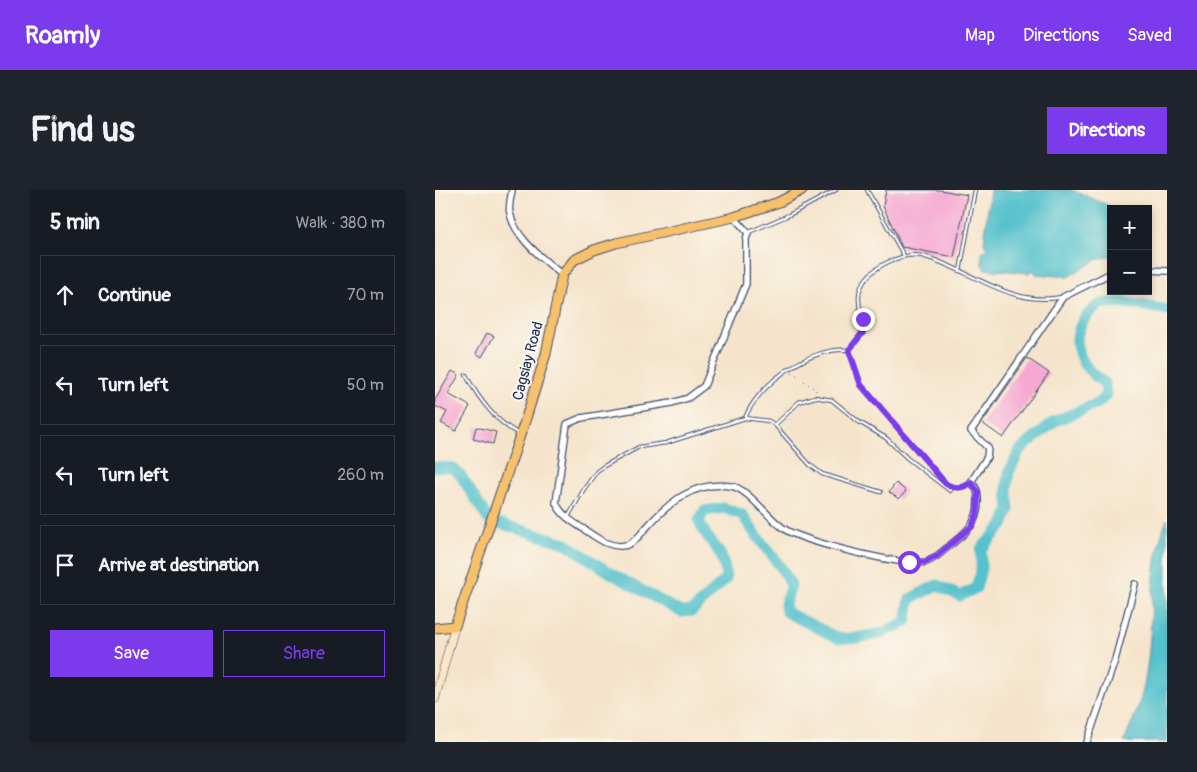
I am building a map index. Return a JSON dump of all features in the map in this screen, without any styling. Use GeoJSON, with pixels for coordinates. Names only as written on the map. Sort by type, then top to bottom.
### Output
{"type":"FeatureCollection","features":[{"type":"Feature","properties":{"kind":"main road"},"geometry":{"type":"LineString","coordinates":[[562,275],[574,260],[594,250],[616,243],[734,217],[779,202],[798,192]]}},
{"type":"Feature","properties":{"kind":"main road","name":"Cagsiay Road"},"geometry":{"type":"LineString","coordinates":[[435,699],[455,626],[521,435],[545,354],[562,275]]}},
{"type":"Feature","properties":{"kind":"main road"},"geometry":{"type":"LineString","coordinates":[[435,628],[455,626]]}},
{"type":"Feature","properties":{"kind":"street"},"geometry":{"type":"LineString","coordinates":[[512,190],[509,213],[519,232],[535,252],[562,275]]}},
{"type":"Feature","properties":{"kind":"street"},"geometry":{"type":"LineString","coordinates":[[734,217],[748,234],[746,239],[746,284],[704,386],[688,398],[672,403],[581,418],[567,424],[555,503],[560,512],[567,518],[604,543],[620,546],[629,545],[660,512],[681,496],[696,489],[731,486],[742,489],[769,518],[804,539],[894,560],[926,562],[937,556],[972,526],[977,514],[978,492],[971,482],[988,453],[987,445],[971,430],[1063,297],[1107,275]]}},
{"type":"Feature","properties":{"kind":"street"},"geometry":{"type":"LineString","coordinates":[[1152,270],[1167,271]]}},
{"type":"Feature","properties":{"kind":"street"},"geometry":{"type":"LineString","coordinates":[[1087,742],[1115,660],[1135,584]]}},
{"type":"Feature","properties":{"kind":"lane"},"geometry":{"type":"LineString","coordinates":[[748,234],[752,229],[789,215],[836,190]]}},
{"type":"Feature","properties":{"kind":"lane"},"geometry":{"type":"LineString","coordinates":[[867,190],[904,256]]}},
{"type":"Feature","properties":{"kind":"lane"},"geometry":{"type":"LineString","coordinates":[[960,271],[975,190]]}},
{"type":"Feature","properties":{"kind":"lane"},"geometry":{"type":"LineString","coordinates":[[849,350],[863,332],[859,293],[866,279],[879,267],[904,256],[921,256],[990,285],[1030,299],[1063,297]]}},
{"type":"Feature","properties":{"kind":"lane"},"geometry":{"type":"LineString","coordinates":[[745,418],[756,398],[788,370],[822,352],[836,349],[849,350]]}},
{"type":"Feature","properties":{"kind":"lane"},"geometry":{"type":"LineString","coordinates":[[849,350],[861,385],[946,484],[953,488]]}},
{"type":"Feature","properties":{"kind":"lane"},"geometry":{"type":"LineString","coordinates":[[466,375],[477,395],[509,429],[521,435]]}},
{"type":"Feature","properties":{"kind":"lane"},"geometry":{"type":"LineString","coordinates":[[775,425],[799,402],[815,397],[832,400],[859,422],[886,438],[907,458],[950,491],[953,488],[963,487],[971,482]]}},
{"type":"Feature","properties":{"kind":"lane"},"geometry":{"type":"LineString","coordinates":[[567,518],[588,483],[597,471],[604,466],[639,447],[666,443],[745,418],[769,420],[810,465],[822,474],[881,492]]}},
{"type":"Feature","properties":{"kind":"path"},"geometry":{"type":"LineString","coordinates":[[788,370],[816,390],[815,397]]}},
{"type":"Feature","properties":{"kind":"water"},"geometry":{"type":"Polygon","coordinates":[[[990,190],[1072,190],[1108,205],[1107,257],[1096,260],[1068,277],[1036,274],[1035,271],[1029,271],[1029,273],[985,269],[982,265],[982,252],[987,249],[984,243],[990,190]]]}},
{"type":"Feature","properties":{"kind":"water"},"geometry":{"type":"Polygon","coordinates":[[[1167,519],[1167,742],[1124,742],[1144,688],[1150,640],[1154,578],[1161,538],[1167,519]]]}},
{"type":"Feature","properties":{"kind":"building"},"geometry":{"type":"Polygon","coordinates":[[[886,190],[941,190],[967,195],[954,257],[902,247],[883,206],[886,190]]]}},
{"type":"Feature","properties":{"kind":"building"},"geometry":{"type":"Polygon","coordinates":[[[487,333],[494,336],[482,357],[476,353],[487,333]]]}},
{"type":"Feature","properties":{"kind":"building"},"geometry":{"type":"Polygon","coordinates":[[[1027,358],[1049,373],[1003,438],[982,423],[1027,358]]]}},
{"type":"Feature","properties":{"kind":"building"},"geometry":{"type":"Polygon","coordinates":[[[452,371],[459,375],[448,394],[470,406],[456,431],[441,423],[447,412],[435,406],[435,400],[452,371]]]}},
{"type":"Feature","properties":{"kind":"building"},"geometry":{"type":"Polygon","coordinates":[[[476,427],[496,432],[493,444],[473,439],[476,427]]]}},
{"type":"Feature","properties":{"kind":"building"},"geometry":{"type":"Polygon","coordinates":[[[896,483],[906,491],[899,499],[889,492],[896,483]]]}},
{"type":"Feature","properties":{"kind":"waterway"},"geometry":{"type":"LineString","coordinates":[[495,522],[565,543],[612,574],[681,612],[692,611],[726,579],[722,559],[699,521],[704,511],[724,508],[743,515],[786,576],[791,585],[785,604],[786,612],[838,638],[856,638],[878,634],[906,622],[910,599],[937,585],[960,596],[976,588],[981,569],[981,549],[1003,525],[1009,510],[1007,488],[1009,472],[1020,450],[1055,421],[1098,403],[1106,395],[1105,383],[1090,371],[1084,363],[1078,347],[1079,328],[1087,315],[1101,304],[1116,302],[1167,310]]}},
{"type":"Feature","properties":{"kind":"waterway"},"geometry":{"type":"LineString","coordinates":[[435,467],[453,468],[461,476],[488,519]]}},
{"type":"Feature","properties":{"kind":"route"},"geometry":{"type":"LineString","coordinates":[[863,319],[863,332],[849,350],[861,385],[875,405],[946,484],[953,488],[963,487],[971,482],[978,492],[977,514],[975,521],[967,532],[937,556],[926,562],[909,562]]}}]}
